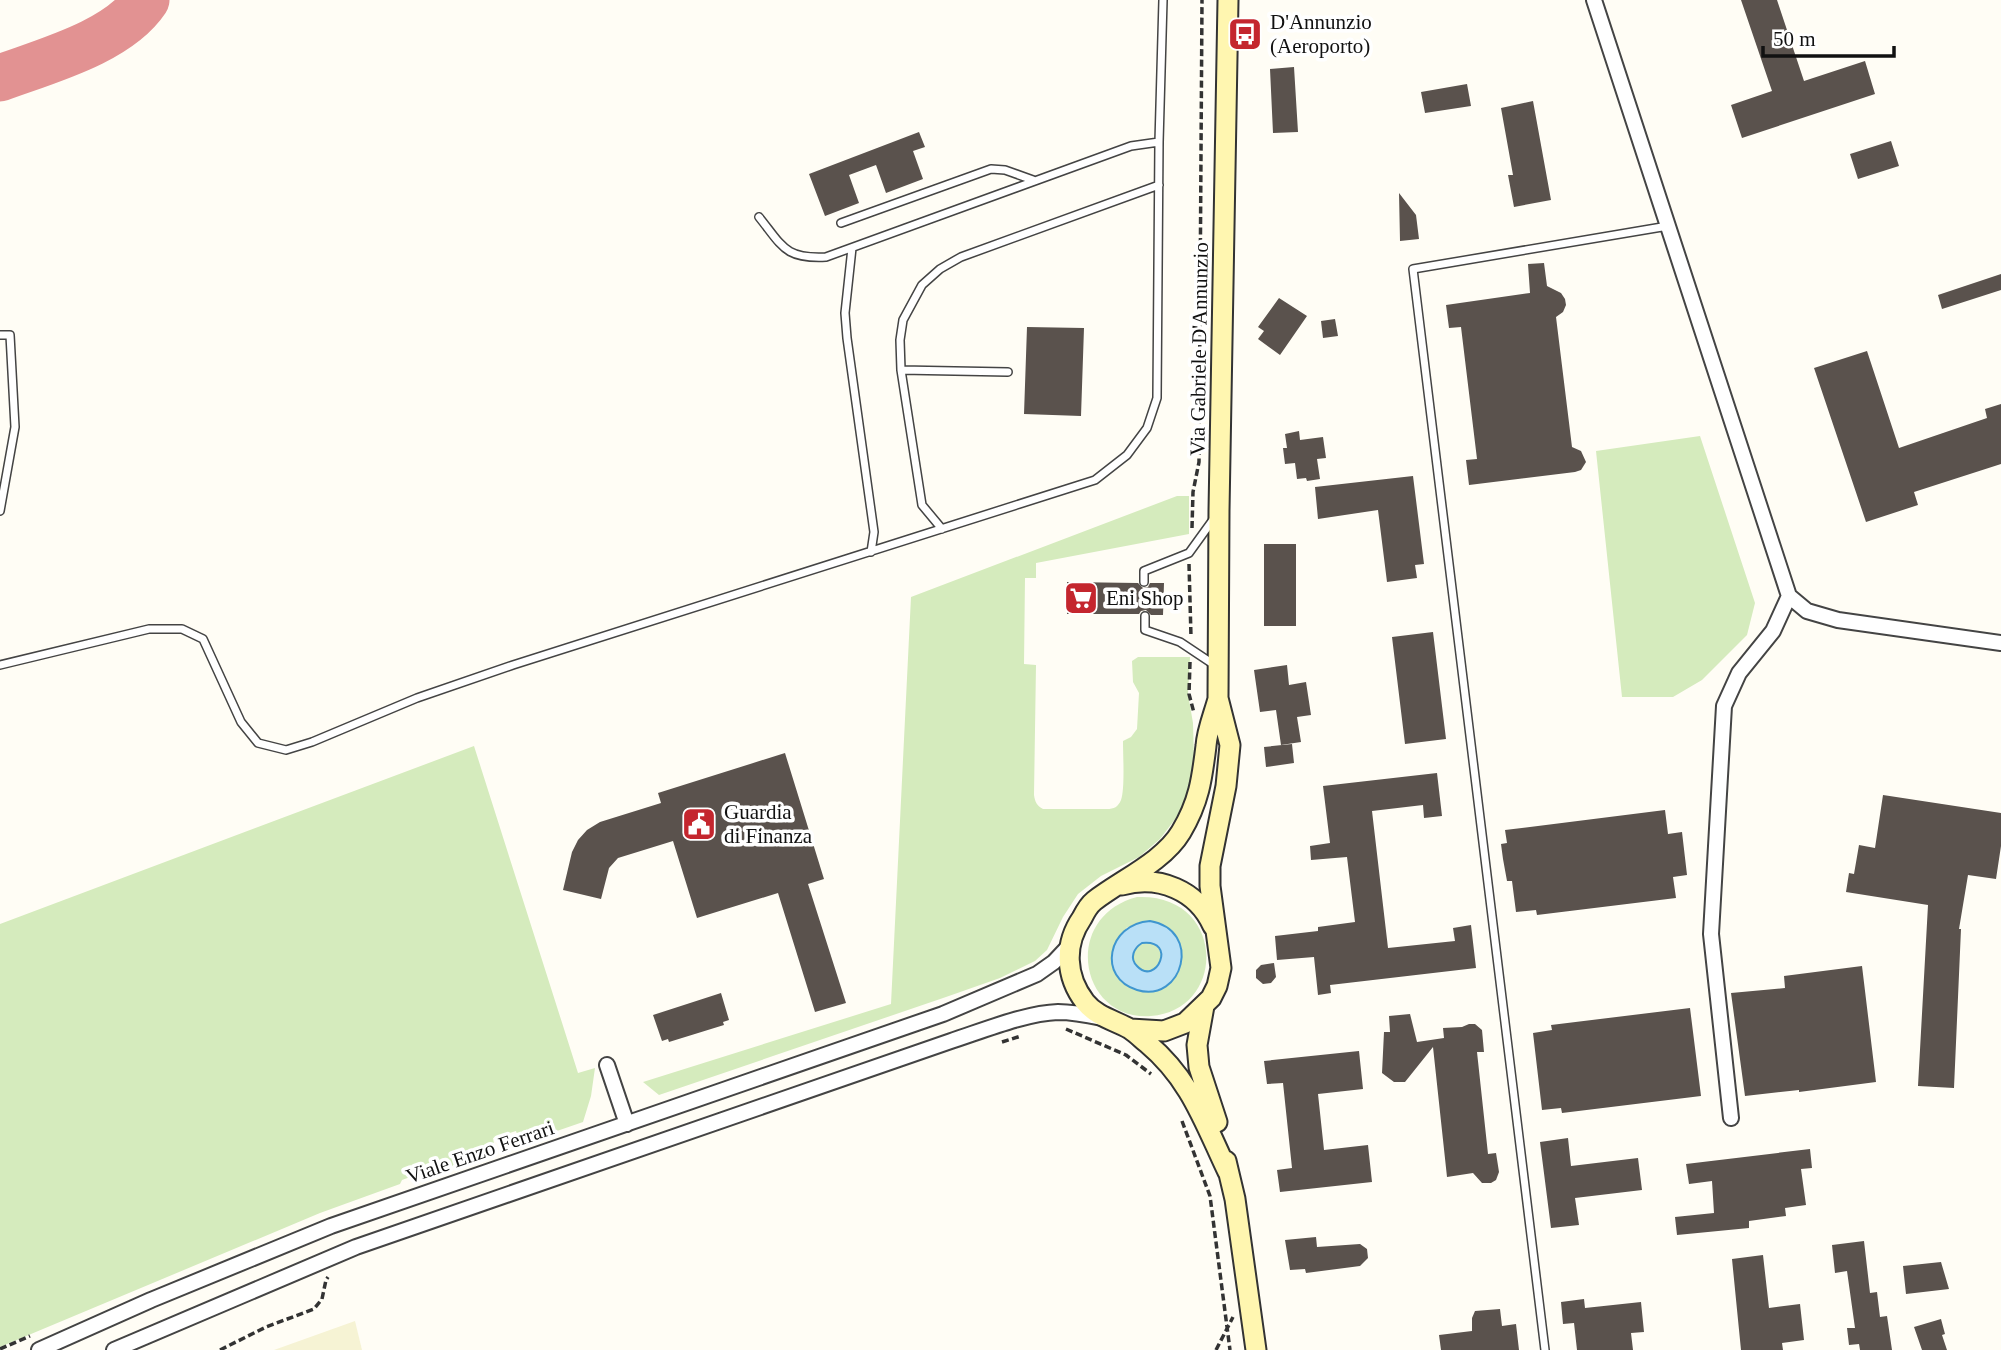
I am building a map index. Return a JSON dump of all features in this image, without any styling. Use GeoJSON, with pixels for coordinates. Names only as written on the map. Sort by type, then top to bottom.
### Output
{"type":"FeatureCollection","features":[{"type":"Feature","properties":{"kind":"main road","name":"Via Gabriele D'Annunzio"},"geometry":{"type":"LineString","coordinates":[[1218,698],[1228,0]]}},
{"type":"Feature","properties":{"kind":"main road"},"geometry":{"type":"LineString","coordinates":[[1218,698],[1206,743],[1200,789],[1180,835],[1165,851],[1092,902],[1075,928],[1069,946],[1069,965],[1085,1002],[1102,1018],[1130,1030],[1169,1063],[1190,1091],[1228,1172]]}},
{"type":"Feature","properties":{"kind":"main road"},"geometry":{"type":"LineString","coordinates":[[1130,1030],[1164,1031],[1185,1023],[1211,999],[1217,986],[1221,968],[1210,886],[1210,866],[1226,786],[1230,745],[1218,698]]}},
{"type":"Feature","properties":{"kind":"main road"},"geometry":{"type":"LineString","coordinates":[[1118,886],[1135,881],[1152,881],[1185,892],[1199,904],[1217,933]]}},
{"type":"Feature","properties":{"kind":"main road"},"geometry":{"type":"LineString","coordinates":[[1204,1006],[1197,1045],[1199,1067],[1218,1125],[1236,1199],[1256,1350]]}},
{"type":"Feature","properties":{"kind":"street"},"geometry":{"type":"LineString","coordinates":[[1594,0],[1789,596],[1807,611],[1838,620],[2001,643]]}},
{"type":"Feature","properties":{"kind":"street"},"geometry":{"type":"LineString","coordinates":[[1731,1118],[1710,934],[1724,706],[1739,673],[1773,631],[1789,596]]}},
{"type":"Feature","properties":{"kind":"street","name":"Viale Enzo Ferrari"},"geometry":{"type":"LineString","coordinates":[[39,1350],[151,1300],[331,1226],[943,1014],[1037,974],[1054,962],[1069,946]]}},
{"type":"Feature","properties":{"kind":"street"},"geometry":{"type":"LineString","coordinates":[[114,1350],[356,1247],[951,1041],[1029,1017],[1056,1012],[1102,1018]]}},
{"type":"Feature","properties":{"kind":"street"},"geometry":{"type":"LineString","coordinates":[[607,1065],[627,1124]]}},
{"type":"Feature","properties":{"kind":"lane"},"geometry":{"type":"LineString","coordinates":[[0,665],[149,629],[182,629],[202,639],[241,722],[258,743],[286,750],[312,742],[417,698],[513,665],[1095,480],[1127,455],[1147,428],[1157,398],[1163,0]]}},
{"type":"Feature","properties":{"kind":"lane"},"geometry":{"type":"LineString","coordinates":[[759,217],[786,251],[805,258],[827,257],[1131,146],[1159,142]]}},
{"type":"Feature","properties":{"kind":"lane"},"geometry":{"type":"LineString","coordinates":[[841,223],[991,169],[1004,170],[1034,180]]}},
{"type":"Feature","properties":{"kind":"lane"},"geometry":{"type":"LineString","coordinates":[[942,529],[922,505],[901,370],[900,340],[903,320],[922,285],[940,269],[961,257],[1159,185]]}},
{"type":"Feature","properties":{"kind":"lane"},"geometry":{"type":"LineString","coordinates":[[1545,1350],[1413,269],[1668,226]]}},
{"type":"Feature","properties":{"kind":"lane"},"geometry":{"type":"LineString","coordinates":[[852,248],[845,313],[874,532],[871,552]]}},
{"type":"Feature","properties":{"kind":"lane"},"geometry":{"type":"LineString","coordinates":[[0,335],[10,335],[15,427],[0,510]]}},
{"type":"Feature","properties":{"kind":"lane"},"geometry":{"type":"LineString","coordinates":[[901,370],[1008,372]]}},
{"type":"Feature","properties":{"kind":"lane"},"geometry":{"type":"LineString","coordinates":[[1144,582],[1144,571],[1189,553],[1219,511]]}},
{"type":"Feature","properties":{"kind":"lane"},"geometry":{"type":"LineString","coordinates":[[1145,616],[1145,630],[1180,642],[1219,668]]}},
{"type":"Feature","properties":{"kind":"path"},"geometry":{"type":"LineString","coordinates":[[1194,716],[1189,694],[1189,553],[1193,492],[1199,462],[1202,0]]}},
{"type":"Feature","properties":{"kind":"path"},"geometry":{"type":"LineString","coordinates":[[1060,1028],[1125,1055],[1154,1076]]}},
{"type":"Feature","properties":{"kind":"path"},"geometry":{"type":"LineString","coordinates":[[993,1044],[1023,1032]]}},
{"type":"Feature","properties":{"kind":"path"},"geometry":{"type":"LineString","coordinates":[[1179,1114],[1210,1196],[1230,1350]]}},
{"type":"Feature","properties":{"kind":"path"},"geometry":{"type":"LineString","coordinates":[[1214,1192],[1218,1205]]}},
{"type":"Feature","properties":{"kind":"path"},"geometry":{"type":"LineString","coordinates":[[220,1350],[266,1327],[314,1309],[322,1299],[326,1280],[334,1270]]}},
{"type":"Feature","properties":{"kind":"path"},"geometry":{"type":"LineString","coordinates":[[1216,1350],[1233,1316],[1235,1327]]}},
{"type":"Feature","properties":{"kind":"path"},"geometry":{"type":"LineString","coordinates":[[0,1349],[33,1335]]}},
{"type":"Feature","properties":{"kind":"shaded area"},"geometry":{"type":"Polygon","coordinates":[[[355,1321],[362,1350],[274,1350],[355,1321]]]}},
{"type":"Feature","properties":{"kind":"green space"},"geometry":{"type":"Polygon","coordinates":[[[1700,436],[1755,603],[1747,635],[1702,680],[1673,697],[1622,697],[1596,451],[1700,436]]]}},
{"type":"Feature","properties":{"kind":"green space"},"geometry":{"type":"Polygon","coordinates":[[[1177,496],[1189,496],[1189,534],[1036,563],[1036,578],[1025,578],[1024,664],[1036,665],[1034,795],[1037,804],[1043,809],[1109,809],[1117,806],[1123,788],[1123,741],[1131,737],[1137,729],[1139,693],[1133,682],[1132,661],[1138,657],[1190,657],[1188,694],[1193,723],[1194,759],[1190,788],[1176,818],[1160,839],[1139,857],[1101,876],[1078,894],[1047,950],[1035,961],[1000,978],[659,1095],[643,1082],[891,1004],[911,597],[1177,496]]]}},
{"type":"Feature","properties":{"kind":"green space"},"geometry":{"type":"Polygon","coordinates":[[[474,746],[578,1073],[595,1068],[591,1096],[583,1122],[525,1142],[518,1137],[516,1131],[493,1138],[491,1153],[402,1180],[400,1184],[320,1213],[0,1347],[0,924],[474,746]]]}},
{"type":"Feature","properties":{"kind":"green space"},"geometry":{"type":"Polygon","coordinates":[[[1137,897],[1166,901],[1188,913],[1201,931],[1206,953],[1204,975],[1194,994],[1176,1009],[1151,1016],[1127,1013],[1108,1002],[1095,986],[1088,966],[1089,945],[1097,925],[1113,908],[1137,897]],[[1141,922],[1126,928],[1123,982],[1182,962],[1181,945],[1141,922]]]}},
{"type":"Feature","properties":{"kind":"green space"},"geometry":{"type":"Polygon","coordinates":[[[1147,943],[1157,947],[1161,957],[1157,967],[1147,971],[1137,967],[1133,957],[1137,947],[1147,943]]]}},
{"type":"Feature","properties":{"kind":"water"},"geometry":{"type":"Polygon","coordinates":[[[1150,921],[1167,927],[1177,938],[1181,950],[1181,964],[1175,977],[1166,986],[1153,991],[1137,990],[1124,984],[1116,975],[1112,964],[1116,941],[1124,931],[1135,924],[1150,921]],[[1142,943],[1134,953],[1133,960],[1144,971],[1151,971],[1160,961],[1159,948],[1153,944],[1142,943]]]}},
{"type":"Feature","properties":{"kind":"building"},"geometry":{"type":"Polygon","coordinates":[[[1741,0],[1777,0],[1804,81],[1865,61],[1875,94],[1742,138],[1731,105],[1772,91],[1741,0]]]}},
{"type":"Feature","properties":{"kind":"building"},"geometry":{"type":"Polygon","coordinates":[[[1294,67],[1298,132],[1273,133],[1270,69],[1294,67]]]}},
{"type":"Feature","properties":{"kind":"building"},"geometry":{"type":"Polygon","coordinates":[[[1467,84],[1471,106],[1425,113],[1421,92],[1467,84]]]}},
{"type":"Feature","properties":{"kind":"building"},"geometry":{"type":"Polygon","coordinates":[[[1533,101],[1551,200],[1514,207],[1508,175],[1513,175],[1501,108],[1533,101]]]}},
{"type":"Feature","properties":{"kind":"building"},"geometry":{"type":"Polygon","coordinates":[[[919,132],[925,147],[913,151],[923,179],[886,193],[876,165],[849,175],[859,203],[825,216],[809,174],[919,132]]]}},
{"type":"Feature","properties":{"kind":"building"},"geometry":{"type":"Polygon","coordinates":[[[1891,141],[1899,166],[1858,179],[1850,154],[1891,141]]]}},
{"type":"Feature","properties":{"kind":"building"},"geometry":{"type":"Polygon","coordinates":[[[1399,193],[1416,215],[1419,239],[1400,241],[1399,193]]]}},
{"type":"Feature","properties":{"kind":"building"},"geometry":{"type":"Polygon","coordinates":[[[1544,263],[1547,286],[1561,293],[1565,299],[1563,312],[1556,317],[1572,447],[1581,451],[1586,462],[1581,470],[1575,472],[1469,485],[1466,460],[1477,459],[1461,327],[1449,328],[1446,305],[1530,293],[1528,264],[1544,263]]]}},
{"type":"Feature","properties":{"kind":"building"},"geometry":{"type":"Polygon","coordinates":[[[2001,274],[2001,290],[1942,309],[1938,295],[2001,274]]]}},
{"type":"Feature","properties":{"kind":"building"},"geometry":{"type":"Polygon","coordinates":[[[1279,298],[1307,316],[1280,355],[1258,339],[1264,331],[1258,327],[1279,298]]]}},
{"type":"Feature","properties":{"kind":"building"},"geometry":{"type":"Polygon","coordinates":[[[1335,319],[1338,336],[1323,338],[1321,321],[1335,319]]]}},
{"type":"Feature","properties":{"kind":"building"},"geometry":{"type":"Polygon","coordinates":[[[1027,327],[1084,328],[1081,416],[1024,414],[1027,327]]]}},
{"type":"Feature","properties":{"kind":"building"},"geometry":{"type":"Polygon","coordinates":[[[1867,351],[1899,448],[1987,418],[1985,409],[2001,404],[2001,464],[1914,492],[1918,505],[1866,522],[1814,368],[1867,351]]]}},
{"type":"Feature","properties":{"kind":"building"},"geometry":{"type":"Polygon","coordinates":[[[1299,431],[1300,440],[1323,437],[1326,458],[1317,459],[1320,479],[1297,479],[1295,463],[1285,464],[1285,434],[1299,431]]]}},
{"type":"Feature","properties":{"kind":"building"},"geometry":{"type":"Polygon","coordinates":[[[1413,476],[1424,564],[1415,565],[1417,578],[1387,582],[1378,510],[1318,519],[1315,487],[1413,476]]]}},
{"type":"Feature","properties":{"kind":"building"},"geometry":{"type":"Polygon","coordinates":[[[1264,544],[1296,544],[1296,626],[1264,626],[1264,544]]]}},
{"type":"Feature","properties":{"kind":"building"},"geometry":{"type":"Polygon","coordinates":[[[1067,582],[1138,583],[1143,588],[1150,583],[1164,583],[1163,615],[1151,615],[1146,610],[1139,614],[1067,614],[1067,582]]]}},
{"type":"Feature","properties":{"kind":"building"},"geometry":{"type":"Polygon","coordinates":[[[1433,632],[1446,739],[1405,744],[1392,637],[1433,632]]]}},
{"type":"Feature","properties":{"kind":"building"},"geometry":{"type":"Polygon","coordinates":[[[1287,665],[1289,685],[1306,682],[1311,715],[1297,717],[1301,742],[1281,745],[1276,710],[1260,712],[1254,670],[1287,665]]]}},
{"type":"Feature","properties":{"kind":"building"},"geometry":{"type":"Polygon","coordinates":[[[1292,744],[1294,763],[1266,767],[1264,747],[1292,744]]]}},
{"type":"Feature","properties":{"kind":"building"},"geometry":{"type":"Polygon","coordinates":[[[785,753],[824,879],[808,884],[846,1003],[815,1012],[778,893],[697,918],[673,841],[618,858],[609,868],[601,899],[563,890],[572,852],[587,830],[600,822],[661,803],[658,793],[785,753]]]}},
{"type":"Feature","properties":{"kind":"building"},"geometry":{"type":"Polygon","coordinates":[[[1437,773],[1442,816],[1424,818],[1423,805],[1372,811],[1388,948],[1455,941],[1453,928],[1471,925],[1476,968],[1330,985],[1331,993],[1318,995],[1314,957],[1277,960],[1275,936],[1318,931],[1318,927],[1355,922],[1347,857],[1311,860],[1310,846],[1330,843],[1323,786],[1437,773]]]}},
{"type":"Feature","properties":{"kind":"building"},"geometry":{"type":"Polygon","coordinates":[[[1883,795],[2001,813],[2001,846],[1996,879],[1968,875],[1959,929],[1954,1088],[1918,1086],[1928,905],[1846,892],[1849,873],[1854,874],[1859,845],[1875,848],[1883,795]]]}},
{"type":"Feature","properties":{"kind":"building"},"geometry":{"type":"Polygon","coordinates":[[[1665,810],[1668,834],[1682,832],[1687,875],[1673,877],[1676,898],[1537,915],[1536,910],[1516,912],[1512,881],[1507,881],[1503,859],[1501,844],[1507,843],[1505,830],[1665,810]]]}},
{"type":"Feature","properties":{"kind":"building"},"geometry":{"type":"Polygon","coordinates":[[[1274,963],[1276,977],[1271,983],[1263,984],[1256,978],[1256,970],[1261,965],[1274,963]]]}},
{"type":"Feature","properties":{"kind":"building"},"geometry":{"type":"Polygon","coordinates":[[[1862,966],[1876,1082],[1745,1096],[1731,993],[1785,988],[1784,976],[1862,966]]]}},
{"type":"Feature","properties":{"kind":"building"},"geometry":{"type":"Polygon","coordinates":[[[721,993],[729,1020],[723,1022],[724,1025],[669,1042],[668,1039],[662,1041],[653,1015],[721,993]]]}},
{"type":"Feature","properties":{"kind":"building"},"geometry":{"type":"Polygon","coordinates":[[[1690,1008],[1701,1096],[1562,1113],[1561,1108],[1542,1110],[1533,1033],[1552,1030],[1551,1025],[1690,1008]]]}},
{"type":"Feature","properties":{"kind":"building"},"geometry":{"type":"Polygon","coordinates":[[[1410,1014],[1417,1042],[1444,1038],[1443,1028],[1475,1024],[1482,1030],[1484,1052],[1477,1052],[1488,1154],[1496,1153],[1499,1172],[1496,1180],[1491,1183],[1482,1183],[1473,1173],[1447,1177],[1433,1047],[1405,1082],[1394,1082],[1382,1073],[1384,1032],[1390,1032],[1389,1016],[1410,1014]]]}},
{"type":"Feature","properties":{"kind":"building"},"geometry":{"type":"Polygon","coordinates":[[[1359,1051],[1363,1089],[1318,1094],[1324,1150],[1368,1145],[1372,1182],[1280,1192],[1277,1170],[1292,1168],[1283,1083],[1267,1084],[1264,1061],[1359,1051]]]}},
{"type":"Feature","properties":{"kind":"building"},"geometry":{"type":"Polygon","coordinates":[[[1568,1138],[1571,1166],[1638,1158],[1642,1190],[1575,1198],[1579,1225],[1551,1228],[1540,1142],[1568,1138]]]}},
{"type":"Feature","properties":{"kind":"building"},"geometry":{"type":"Polygon","coordinates":[[[1810,1149],[1812,1168],[1801,1169],[1806,1205],[1785,1208],[1786,1216],[1749,1221],[1749,1228],[1677,1235],[1675,1217],[1714,1213],[1712,1181],[1689,1184],[1686,1164],[1810,1149]]]}},
{"type":"Feature","properties":{"kind":"building"},"geometry":{"type":"Polygon","coordinates":[[[1316,1237],[1317,1247],[1360,1244],[1367,1249],[1368,1258],[1360,1266],[1306,1273],[1305,1269],[1290,1270],[1285,1240],[1316,1237]]]}},
{"type":"Feature","properties":{"kind":"building"},"geometry":{"type":"Polygon","coordinates":[[[1864,1241],[1870,1293],[1877,1292],[1880,1317],[1887,1316],[1892,1350],[1860,1350],[1859,1344],[1849,1345],[1847,1328],[1855,1328],[1847,1271],[1835,1273],[1832,1245],[1864,1241]]]}},
{"type":"Feature","properties":{"kind":"building"},"geometry":{"type":"Polygon","coordinates":[[[1763,1255],[1769,1308],[1800,1304],[1804,1340],[1782,1343],[1783,1350],[1741,1350],[1732,1259],[1763,1255]]]}},
{"type":"Feature","properties":{"kind":"building"},"geometry":{"type":"Polygon","coordinates":[[[1941,1262],[1949,1289],[1906,1294],[1903,1266],[1941,1262]]]}},
{"type":"Feature","properties":{"kind":"building"},"geometry":{"type":"Polygon","coordinates":[[[1584,1299],[1585,1308],[1641,1302],[1644,1332],[1631,1333],[1633,1350],[1577,1350],[1574,1323],[1563,1324],[1561,1302],[1584,1299]]]}},
{"type":"Feature","properties":{"kind":"building"},"geometry":{"type":"Polygon","coordinates":[[[1500,1309],[1502,1326],[1516,1324],[1519,1350],[1441,1350],[1439,1335],[1472,1331],[1475,1311],[1500,1309]]]}},
{"type":"Feature","properties":{"kind":"building"},"geometry":{"type":"Polygon","coordinates":[[[1941,1319],[1947,1350],[1922,1350],[1914,1327],[1941,1319]]]}},
{"type":"Feature","properties":{"kind":"taxiway"},"geometry":{"type":"LineString","coordinates":[[0,78],[100,39],[134,15],[146,0]]}},
{"type":"Feature","properties":{"kind":"place","name":"D'Annunzio (Aeroporto)"},"geometry":{"type":"Point","coordinates":[1245,34]}},
{"type":"Feature","properties":{"kind":"place","name":"Eni Shop"},"geometry":{"type":"Point","coordinates":[1081,598]}},
{"type":"Feature","properties":{"kind":"place","name":"Guardia di Finanza"},"geometry":{"type":"Point","coordinates":[699,824]}}]}
